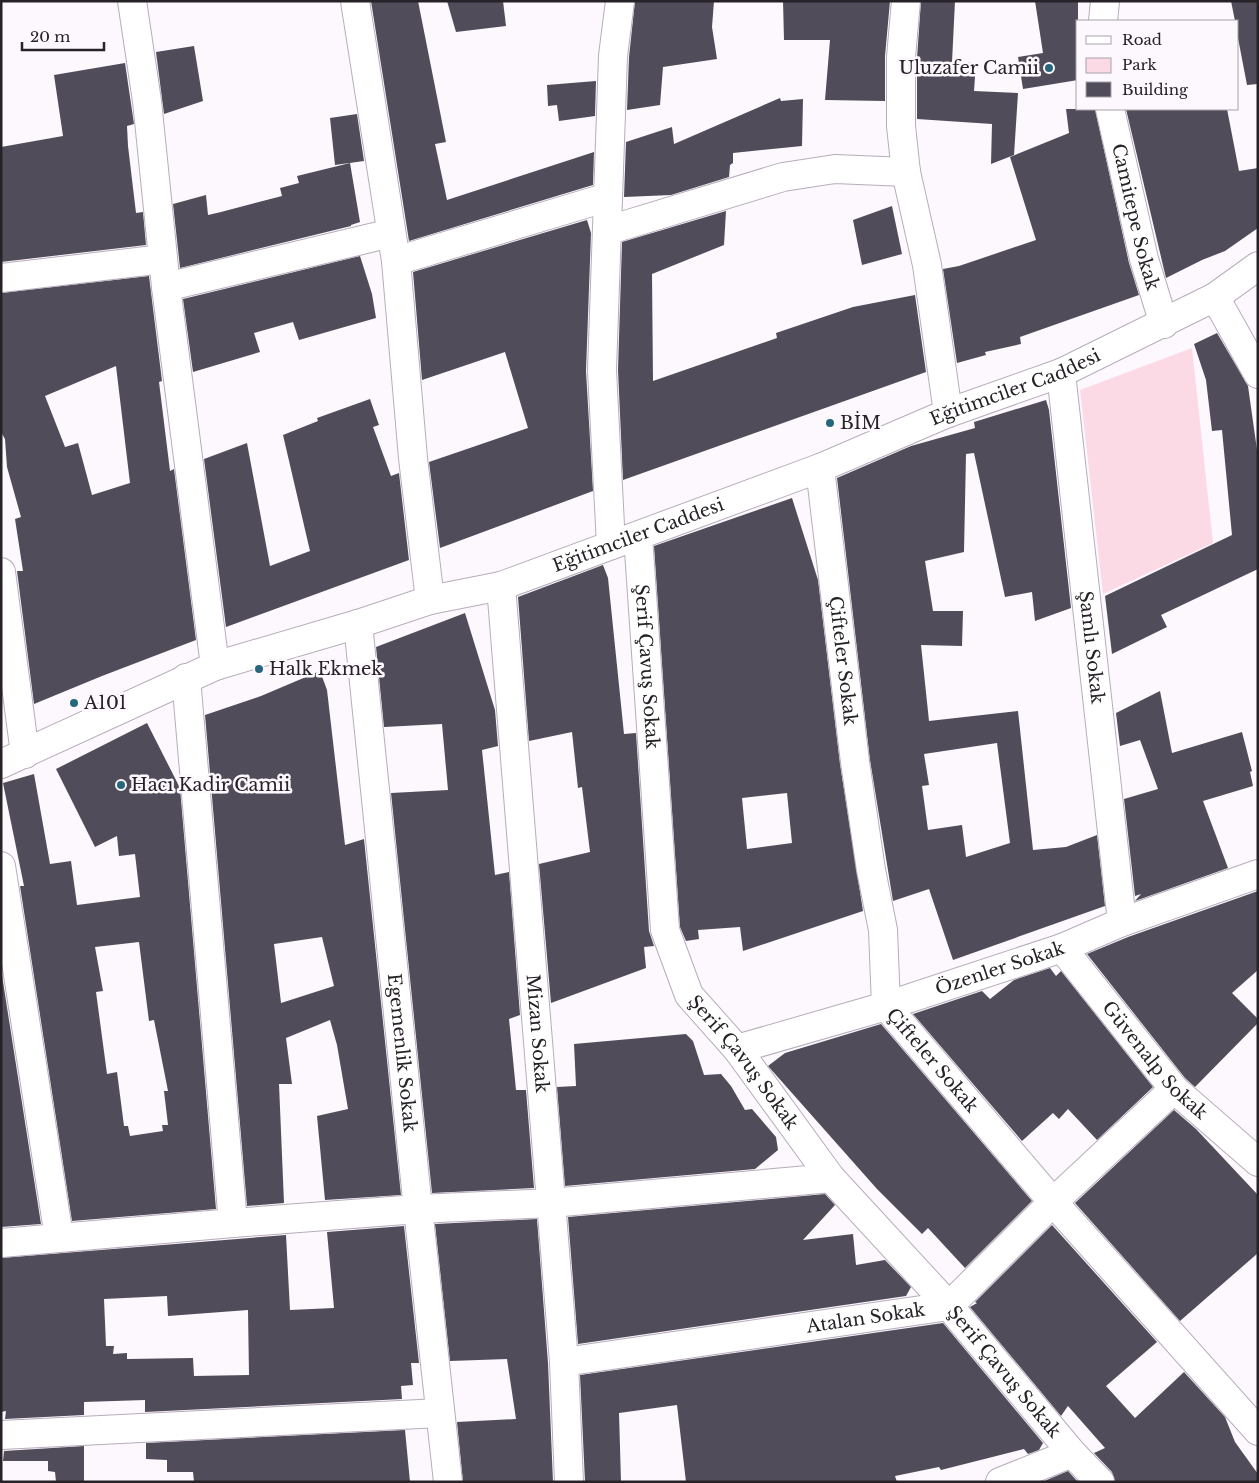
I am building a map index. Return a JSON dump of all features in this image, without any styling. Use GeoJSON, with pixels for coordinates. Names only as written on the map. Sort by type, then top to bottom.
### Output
{"type":"FeatureCollection","features":[{"type":"Feature","properties":{"kind":"street"},"geometry":{"type":"LineString","coordinates":[[132,1],[147,101],[166,287],[215,666]]}},
{"type":"Feature","properties":{"kind":"street"},"geometry":{"type":"LineString","coordinates":[[355,1],[396,261],[413,458],[430,600]]}},
{"type":"Feature","properties":{"kind":"street"},"geometry":{"type":"LineString","coordinates":[[611,545],[602,370],[609,230],[608,197],[613,56],[620,1]]}},
{"type":"Feature","properties":{"kind":"street"},"geometry":{"type":"LineString","coordinates":[[906,1],[901,57],[901,126],[906,172],[927,265],[948,413]]}},
{"type":"Feature","properties":{"kind":"street"},"geometry":{"type":"LineString","coordinates":[[1104,20],[1105,1]]}},
{"type":"Feature","properties":{"kind":"street","name":"Camitepe Sokak"},"geometry":{"type":"LineString","coordinates":[[1110,110],[1144,259],[1164,324]]}},
{"type":"Feature","properties":{"kind":"street"},"geometry":{"type":"LineString","coordinates":[[609,230],[784,177],[835,169],[906,172]]}},
{"type":"Feature","properties":{"kind":"street"},"geometry":{"type":"LineString","coordinates":[[396,261],[608,197]]}},
{"type":"Feature","properties":{"kind":"street"},"geometry":{"type":"LineString","coordinates":[[166,287],[391,233]]}},
{"type":"Feature","properties":{"kind":"street"},"geometry":{"type":"LineString","coordinates":[[1,278],[163,259]]}},
{"type":"Feature","properties":{"kind":"street","name":"Eğitimciler Caddesi"},"geometry":{"type":"LineString","coordinates":[[13,759],[215,666],[358,624],[430,600],[501,586],[820,468],[948,413],[1061,373],[1164,324],[1215,297],[1258,266]]}},
{"type":"Feature","properties":{"kind":"street"},"geometry":{"type":"LineString","coordinates":[[1215,297],[1258,374]]}},
{"type":"Feature","properties":{"kind":"street","name":"Şamlı Sokak"},"geometry":{"type":"LineString","coordinates":[[1061,373],[1122,922]]}},
{"type":"Feature","properties":{"kind":"street","name":"Çifteler Sokak"},"geometry":{"type":"LineString","coordinates":[[820,468],[855,762],[871,870],[883,930],[886,1006],[1053,1202],[1258,1431]]}},
{"type":"Feature","properties":{"kind":"street","name":"Şerif Çavuş Sokak"},"geometry":{"type":"LineString","coordinates":[[638,536],[665,930],[689,995],[737,1049],[830,1178],[949,1306],[1072,1453],[1100,1482]]}},
{"type":"Feature","properties":{"kind":"street"},"geometry":{"type":"LineString","coordinates":[[1,572],[13,759]]}},
{"type":"Feature","properties":{"kind":"street","name":"Mizan Sokak"},"geometry":{"type":"LineString","coordinates":[[501,586],[564,1362],[568,1482]]}},
{"type":"Feature","properties":{"kind":"street","name":"Egemenlik Sokak"},"geometry":{"type":"LineString","coordinates":[[358,624],[448,1482]]}},
{"type":"Feature","properties":{"kind":"street"},"geometry":{"type":"LineString","coordinates":[[186,678],[233,1223]]}},
{"type":"Feature","properties":{"kind":"street"},"geometry":{"type":"LineString","coordinates":[[1,866],[59,1236]]}},
{"type":"Feature","properties":{"kind":"street","name":"Özenler Sokak"},"geometry":{"type":"LineString","coordinates":[[737,1049],[886,1006],[1062,948],[1122,922],[1258,874]]}},
{"type":"Feature","properties":{"kind":"street","name":"Güvenalp Sokak"},"geometry":{"type":"LineString","coordinates":[[1062,948],[1174,1089],[1258,1162]]}},
{"type":"Feature","properties":{"kind":"street","name":"Atalan Sokak"},"geometry":{"type":"LineString","coordinates":[[564,1362],[949,1306],[1053,1202],[1174,1089]]}},
{"type":"Feature","properties":{"kind":"street"},"geometry":{"type":"LineString","coordinates":[[1,1243],[59,1236],[418,1209],[551,1203],[830,1178]]}},
{"type":"Feature","properties":{"kind":"street"},"geometry":{"type":"LineString","coordinates":[[1,1435],[440,1413]]}},
{"type":"Feature","properties":{"kind":"street"},"geometry":{"type":"LineString","coordinates":[[1000,1482],[1072,1453]]}},
{"type":"Feature","properties":{"kind":"green space"},"geometry":{"type":"Polygon","coordinates":[[[1192,348],[1213,543],[1103,594],[1080,390],[1192,348]]]}},
{"type":"Feature","properties":{"kind":"building"},"geometry":{"type":"Polygon","coordinates":[[[371,1],[418,1],[446,142],[435,144],[447,200],[594,152],[593,185],[409,241],[371,1]]]}},
{"type":"Feature","properties":{"kind":"building"},"geometry":{"type":"Polygon","coordinates":[[[447,1],[503,1],[506,26],[456,32],[447,1]]]}},
{"type":"Feature","properties":{"kind":"building"},"geometry":{"type":"Polygon","coordinates":[[[635,1],[714,1],[712,27],[717,59],[663,67],[660,105],[627,110],[629,57],[635,1]]]}},
{"type":"Feature","properties":{"kind":"building"},"geometry":{"type":"Polygon","coordinates":[[[783,1],[890,1],[885,56],[885,101],[825,100],[830,40],[784,40],[783,1]]]}},
{"type":"Feature","properties":{"kind":"building"},"geometry":{"type":"Polygon","coordinates":[[[921,1],[955,1],[952,62],[976,63],[974,91],[1018,93],[1014,155],[991,164],[992,124],[917,119],[917,58],[921,1]]]}},
{"type":"Feature","properties":{"kind":"building","name":"Uluzafer Camii"},"geometry":{"type":"Polygon","coordinates":[[[1035,1],[1078,1],[1078,20],[1076,20],[1076,80],[1023,89],[1018,57],[1043,53],[1035,1]]]}},
{"type":"Feature","properties":{"kind":"building"},"geometry":{"type":"Polygon","coordinates":[[[1231,1],[1258,1],[1258,84],[1247,85],[1239,43],[1239,20],[1235,20],[1231,1]]]}},
{"type":"Feature","properties":{"kind":"building"},"geometry":{"type":"Polygon","coordinates":[[[194,46],[203,101],[164,114],[156,52],[194,46]]]}},
{"type":"Feature","properties":{"kind":"building"},"geometry":{"type":"Polygon","coordinates":[[[125,63],[134,124],[127,126],[128,146],[136,213],[143,212],[146,245],[1,262],[1,147],[63,136],[54,75],[125,63]]]}},
{"type":"Feature","properties":{"kind":"building"},"geometry":{"type":"Polygon","coordinates":[[[596,81],[595,116],[559,121],[557,105],[548,106],[547,85],[596,81]]]}},
{"type":"Feature","properties":{"kind":"building"},"geometry":{"type":"Polygon","coordinates":[[[780,98],[781,101],[803,99],[802,146],[733,153],[733,163],[730,165],[729,177],[671,195],[624,197],[626,142],[672,127],[674,144],[780,98]]]}},
{"type":"Feature","properties":{"kind":"building"},"geometry":{"type":"Polygon","coordinates":[[[1066,109],[1095,110],[1129,263],[1139,295],[1020,337],[1021,344],[985,352],[986,355],[957,363],[943,269],[959,266],[1036,240],[1010,157],[1069,133],[1066,109]]]}},
{"type":"Feature","properties":{"kind":"building"},"geometry":{"type":"Polygon","coordinates":[[[1126,110],[1227,110],[1239,171],[1258,168],[1258,228],[1225,251],[1166,278],[1126,110]]]}},
{"type":"Feature","properties":{"kind":"building"},"geometry":{"type":"Polygon","coordinates":[[[357,114],[364,161],[335,165],[330,118],[357,114]]]}},
{"type":"Feature","properties":{"kind":"building"},"geometry":{"type":"Polygon","coordinates":[[[350,163],[360,222],[351,226],[180,268],[173,204],[206,195],[208,215],[221,212],[282,196],[280,188],[299,183],[297,176],[350,163]]]}},
{"type":"Feature","properties":{"kind":"building"},"geometry":{"type":"Polygon","coordinates":[[[892,206],[902,254],[862,265],[853,220],[892,206]]]}},
{"type":"Feature","properties":{"kind":"building"},"geometry":{"type":"Polygon","coordinates":[[[726,211],[724,245],[652,274],[653,381],[777,338],[776,333],[853,307],[915,295],[926,372],[623,480],[618,370],[622,242],[726,211]]]}},
{"type":"Feature","properties":{"kind":"building"},"geometry":{"type":"Polygon","coordinates":[[[587,220],[591,233],[586,371],[593,491],[440,548],[429,462],[528,428],[505,352],[422,380],[413,272],[587,220]]]}},
{"type":"Feature","properties":{"kind":"building"},"geometry":{"type":"Polygon","coordinates":[[[360,256],[372,294],[376,318],[299,340],[293,322],[254,333],[260,352],[193,372],[183,299],[360,256]]]}},
{"type":"Feature","properties":{"kind":"building"},"geometry":{"type":"Polygon","coordinates":[[[149,276],[162,381],[159,382],[170,471],[174,469],[196,640],[34,704],[17,571],[23,571],[15,519],[21,517],[7,467],[5,439],[1,432],[1,293],[149,276]],[[116,366],[45,396],[65,447],[78,443],[92,495],[130,483],[116,366]]]}},
{"type":"Feature","properties":{"kind":"building"},"geometry":{"type":"Polygon","coordinates":[[[1217,333],[1248,386],[1258,457],[1258,569],[1161,615],[1167,627],[1112,654],[1105,596],[1232,535],[1222,430],[1212,431],[1206,380],[1194,344],[1217,333]]]}},
{"type":"Feature","properties":{"kind":"building"},"geometry":{"type":"Polygon","coordinates":[[[370,399],[379,425],[373,427],[391,476],[399,473],[409,560],[226,627],[204,459],[247,443],[270,566],[310,551],[283,435],[318,421],[317,418],[370,399]]]}},
{"type":"Feature","properties":{"kind":"building"},"geometry":{"type":"Polygon","coordinates":[[[1046,400],[1049,410],[1071,608],[1035,621],[1032,592],[1005,597],[974,453],[966,454],[964,552],[925,561],[933,611],[963,611],[962,646],[921,645],[929,721],[1018,711],[1033,850],[1066,847],[1097,835],[1105,906],[953,960],[929,889],[893,901],[870,760],[837,478],[911,446],[975,428],[974,422],[1046,400]],[[997,743],[924,754],[929,785],[922,786],[928,830],[962,825],[966,857],[1010,843],[997,743]]]}},
{"type":"Feature","properties":{"kind":"building"},"geometry":{"type":"Polygon","coordinates":[[[792,498],[818,580],[840,764],[863,911],[743,951],[740,927],[698,930],[699,939],[686,941],[680,927],[654,546],[792,498]],[[787,793],[742,798],[747,849],[792,843],[787,793]]]}},
{"type":"Feature","properties":{"kind":"building"},"geometry":{"type":"Polygon","coordinates":[[[603,565],[608,578],[624,734],[636,733],[649,931],[654,946],[644,947],[646,968],[551,1003],[539,864],[590,852],[582,787],[578,788],[572,732],[529,741],[518,597],[603,565]]]}},
{"type":"Feature","properties":{"kind":"building"},"geometry":{"type":"Polygon","coordinates":[[[465,613],[495,710],[498,746],[482,750],[495,875],[509,872],[520,1015],[509,1019],[516,1090],[526,1090],[534,1188],[432,1193],[391,793],[448,790],[442,724],[384,727],[376,647],[465,613]]]}},
{"type":"Feature","properties":{"kind":"building"},"geometry":{"type":"Polygon","coordinates":[[[320,671],[327,690],[345,845],[364,839],[401,1195],[325,1200],[317,1116],[348,1109],[337,1045],[330,1020],[286,1038],[292,1084],[279,1084],[284,1203],[247,1206],[205,715],[261,696],[320,671]],[[322,937],[274,944],[281,1003],[334,986],[322,937]]]}},
{"type":"Feature","properties":{"kind":"building"},"geometry":{"type":"Polygon","coordinates":[[[1160,691],[1172,753],[1242,732],[1252,771],[1250,772],[1253,786],[1203,801],[1228,868],[1135,901],[1141,894],[1135,896],[1124,799],[1158,789],[1140,740],[1120,746],[1116,713],[1160,691]]]}},
{"type":"Feature","properties":{"kind":"building"},"geometry":{"type":"Polygon","coordinates":[[[147,723],[180,788],[216,1209],[72,1221],[20,886],[24,886],[3,783],[34,774],[50,864],[71,861],[77,905],[140,897],[135,854],[119,856],[117,836],[95,847],[56,769],[147,723]],[[139,942],[95,947],[103,991],[96,992],[107,1074],[117,1072],[124,1126],[128,1126],[130,1136],[163,1131],[162,1125],[168,1125],[164,1091],[168,1091],[154,1020],[149,1021],[139,942]]]}},
{"type":"Feature","properties":{"kind":"building"},"geometry":{"type":"Polygon","coordinates":[[[1258,891],[1258,970],[1232,993],[1258,1019],[1258,1023],[1195,1087],[1185,1078],[1087,954],[1128,937],[1258,891]]]}},
{"type":"Feature","properties":{"kind":"building"},"geometry":{"type":"Polygon","coordinates":[[[1050,968],[1056,976],[1061,971],[1153,1087],[1097,1140],[1068,1109],[1059,1119],[1053,1113],[1022,1141],[913,1014],[982,991],[990,999],[1014,980],[1050,968]]]}},
{"type":"Feature","properties":{"kind":"building"},"geometry":{"type":"Polygon","coordinates":[[[1,969],[41,1224],[1,1227],[1,969]]]}},
{"type":"Feature","properties":{"kind":"building"},"geometry":{"type":"Polygon","coordinates":[[[881,1024],[1032,1201],[965,1268],[928,1228],[922,1234],[877,1189],[768,1066],[785,1053],[881,1024]]]}},
{"type":"Feature","properties":{"kind":"building"},"geometry":{"type":"Polygon","coordinates":[[[686,1034],[693,1041],[704,1075],[721,1074],[731,1086],[745,1110],[752,1109],[776,1137],[778,1150],[755,1169],[565,1186],[557,1087],[576,1086],[574,1044],[686,1034]]]}},
{"type":"Feature","properties":{"kind":"building"},"geometry":{"type":"Polygon","coordinates":[[[1174,1110],[1196,1129],[1258,1195],[1258,1253],[1180,1321],[1075,1203],[1174,1110]]]}},
{"type":"Feature","properties":{"kind":"building"},"geometry":{"type":"Polygon","coordinates":[[[825,1194],[835,1205],[803,1240],[853,1234],[856,1265],[885,1260],[911,1287],[906,1296],[578,1344],[568,1217],[825,1194]]]}},
{"type":"Feature","properties":{"kind":"building"},"geometry":{"type":"Polygon","coordinates":[[[537,1219],[548,1363],[553,1482],[463,1482],[457,1422],[516,1419],[507,1359],[450,1361],[435,1224],[537,1219]]]}},
{"type":"Feature","properties":{"kind":"building"},"geometry":{"type":"Polygon","coordinates":[[[1052,1225],[1157,1342],[1106,1386],[1135,1418],[1184,1372],[1225,1417],[1235,1442],[1258,1474],[1258,1482],[1115,1482],[1112,1472],[1094,1453],[1105,1448],[1068,1406],[1061,1416],[970,1307],[977,1303],[975,1302],[1052,1225]]]}},
{"type":"Feature","properties":{"kind":"building"},"geometry":{"type":"Polygon","coordinates":[[[404,1226],[419,1363],[411,1363],[413,1385],[401,1386],[402,1399],[145,1412],[145,1400],[84,1402],[84,1415],[5,1419],[6,1411],[1,1412],[1,1258],[286,1235],[290,1310],[334,1308],[327,1232],[404,1226]],[[167,1296],[104,1299],[106,1346],[114,1346],[113,1354],[127,1353],[127,1359],[193,1358],[194,1376],[249,1375],[248,1310],[168,1316],[167,1296]]]}},
{"type":"Feature","properties":{"kind":"building"},"geometry":{"type":"Polygon","coordinates":[[[943,1323],[1043,1443],[1039,1450],[1028,1454],[1024,1449],[941,1470],[939,1467],[895,1476],[897,1482],[686,1482],[677,1405],[619,1413],[621,1482],[585,1482],[580,1375],[943,1323]]]}},
{"type":"Feature","properties":{"kind":"building"},"geometry":{"type":"Polygon","coordinates":[[[405,1430],[410,1482],[194,1482],[193,1472],[167,1472],[167,1460],[146,1459],[146,1443],[405,1430]]]}},
{"type":"Feature","properties":{"kind":"building"},"geometry":{"type":"Polygon","coordinates":[[[84,1446],[84,1482],[56,1482],[55,1472],[48,1471],[48,1461],[3,1461],[4,1451],[84,1446]]]}},
{"type":"Feature","properties":{"kind":"building"},"geometry":{"type":"Polygon","coordinates":[[[1068,1471],[1078,1482],[1042,1482],[1068,1471]]]}},
{"type":"Feature","properties":{"kind":"place","name":"Uluzafer Camii"},"geometry":{"type":"Point","coordinates":[1049,68]}},
{"type":"Feature","properties":{"kind":"place","name":"BİM"},"geometry":{"type":"Point","coordinates":[830,423]}},
{"type":"Feature","properties":{"kind":"place","name":"Halk Ekmek"},"geometry":{"type":"Point","coordinates":[259,669]}},
{"type":"Feature","properties":{"kind":"place","name":"A101"},"geometry":{"type":"Point","coordinates":[74,703]}},
{"type":"Feature","properties":{"kind":"place","name":"Hacı Kadir Camii"},"geometry":{"type":"Point","coordinates":[121,785]}}]}
